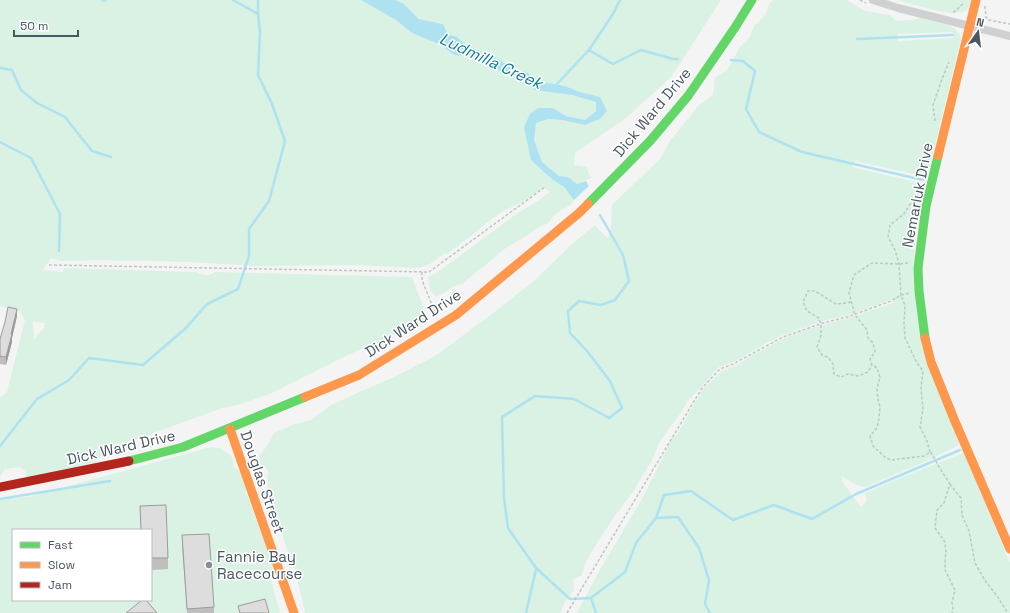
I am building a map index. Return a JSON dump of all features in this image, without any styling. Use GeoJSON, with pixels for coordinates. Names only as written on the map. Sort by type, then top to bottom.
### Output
{"type":"FeatureCollection","features":[{"type":"Feature","properties":{"kind":"street","name":"Dick Ward Drive"},"geometry":{"type":"LineString","coordinates":[[0,487],[123,463],[183,448],[359,375],[456,315],[579,212],[650,141],[688,96],[752,0]]}},
{"type":"Feature","properties":{"kind":"street"},"geometry":{"type":"LineString","coordinates":[[873,0],[898,8],[1010,36]]}},
{"type":"Feature","properties":{"kind":"street","name":"Nemarluk Drive"},"geometry":{"type":"LineString","coordinates":[[976,0],[926,206],[922,230],[918,291],[924,334],[931,362],[1010,549]]}},
{"type":"Feature","properties":{"kind":"street","name":"Douglas Street"},"geometry":{"type":"LineString","coordinates":[[230,428],[294,613]]}},
{"type":"Feature","properties":{"kind":"path"},"geometry":{"type":"LineString","coordinates":[[985,7],[986,18],[988,20],[1010,24]]}},
{"type":"Feature","properties":{"kind":"path"},"geometry":{"type":"LineString","coordinates":[[936,125],[933,105],[950,60]]}},
{"type":"Feature","properties":{"kind":"path"},"geometry":{"type":"LineString","coordinates":[[50,265],[429,272],[545,187]]}},
{"type":"Feature","properties":{"kind":"path"},"geometry":{"type":"LineString","coordinates":[[920,190],[904,214],[890,225],[888,237],[895,250],[899,264],[901,295],[905,306],[905,338],[917,363],[923,371],[921,388],[923,409],[920,427],[927,441],[930,452],[950,484],[961,498],[962,515],[969,531],[975,563],[1007,613]]}},
{"type":"Feature","properties":{"kind":"path"},"geometry":{"type":"LineString","coordinates":[[919,262],[899,264],[872,263],[854,275],[849,293],[854,315],[867,330],[868,338],[873,343],[875,352],[870,359],[872,365],[877,368],[880,377],[877,389],[880,407],[878,428],[870,436],[873,446],[886,458],[891,460],[924,456],[930,452]]}},
{"type":"Feature","properties":{"kind":"path"},"geometry":{"type":"LineString","coordinates":[[422,272],[422,280],[437,318]]}},
{"type":"Feature","properties":{"kind":"path"},"geometry":{"type":"LineString","coordinates":[[851,301],[836,304],[815,291],[808,291],[803,302],[807,310],[818,318],[821,324],[821,335],[817,347],[833,364],[834,374],[841,377],[848,374],[858,376],[868,372],[872,365]]}},
{"type":"Feature","properties":{"kind":"path"},"geometry":{"type":"LineString","coordinates":[[567,613],[702,388],[720,368],[733,364],[783,337],[854,315],[891,301],[901,295],[918,291]]}},
{"type":"Feature","properties":{"kind":"path"},"geometry":{"type":"LineString","coordinates":[[950,484],[944,503],[937,510],[935,528],[945,542],[945,570],[955,590],[952,602],[952,613]]}},
{"type":"Feature","properties":{"kind":"green space"},"geometry":{"type":"Polygon","coordinates":[[[0,0],[361,0],[396,20],[412,33],[441,45],[454,55],[476,57],[482,62],[490,63],[502,73],[511,74],[523,80],[534,90],[572,95],[596,102],[596,111],[585,120],[566,116],[553,108],[538,108],[527,143],[553,180],[564,187],[574,200],[572,204],[557,213],[547,224],[541,226],[507,247],[462,284],[452,287],[444,293],[436,296],[430,291],[428,277],[438,272],[515,215],[550,192],[544,187],[522,202],[503,211],[447,254],[445,253],[430,264],[418,268],[353,265],[258,266],[190,262],[99,260],[62,261],[51,258],[43,270],[62,272],[65,268],[196,272],[206,275],[210,275],[215,272],[412,277],[427,317],[421,323],[348,355],[272,393],[238,405],[222,408],[110,449],[96,462],[26,478],[26,472],[20,467],[5,469],[0,477],[0,398],[7,392],[25,320],[20,312],[0,306],[0,0]],[[33,322],[34,339],[44,328],[45,323],[33,322]]]}},
{"type":"Feature","properties":{"kind":"green space"},"geometry":{"type":"Polygon","coordinates":[[[395,0],[721,0],[671,77],[626,118],[575,153],[574,165],[586,167],[591,178],[577,184],[568,177],[559,176],[542,162],[534,140],[536,123],[548,119],[562,120],[585,125],[600,119],[600,97],[580,92],[565,86],[543,82],[524,71],[516,71],[500,60],[465,45],[457,37],[448,34],[443,24],[419,19],[404,4],[395,0]]]}},
{"type":"Feature","properties":{"kind":"green space"},"geometry":{"type":"Polygon","coordinates":[[[773,0],[847,0],[865,11],[890,15],[896,21],[921,18],[950,26],[961,36],[927,177],[855,161],[852,167],[925,184],[916,232],[913,265],[914,287],[959,445],[929,460],[866,487],[859,486],[841,476],[843,483],[861,507],[867,501],[865,493],[964,453],[1010,563],[1010,613],[577,613],[597,575],[642,499],[673,437],[677,434],[703,389],[722,371],[737,365],[785,338],[893,303],[893,299],[783,335],[733,362],[719,367],[690,399],[690,397],[683,410],[660,442],[651,462],[633,492],[614,517],[592,551],[585,564],[582,575],[573,580],[574,590],[564,603],[561,613],[305,613],[295,569],[267,493],[268,470],[256,461],[269,443],[274,433],[295,424],[311,420],[331,405],[394,377],[435,356],[534,281],[572,244],[595,225],[608,239],[611,224],[612,205],[661,158],[669,142],[699,105],[713,95],[715,78],[727,70],[740,47],[750,37],[754,26],[766,14],[769,4],[773,0]],[[953,32],[898,34],[898,41],[954,38],[953,32]]]}},
{"type":"Feature","properties":{"kind":"green space"},"geometry":{"type":"Polygon","coordinates":[[[897,0],[971,0],[965,11],[960,13],[952,13],[921,7],[897,0]]]}},
{"type":"Feature","properties":{"kind":"green space","name":"Fannie Bay Racecourse"},"geometry":{"type":"Polygon","coordinates":[[[212,447],[219,448],[229,454],[233,459],[234,467],[240,471],[247,491],[245,493],[248,497],[272,563],[273,572],[270,576],[280,613],[0,613],[0,500],[32,496],[212,447]]]}},
{"type":"Feature","properties":{"kind":"water"},"geometry":{"type":"Polygon","coordinates":[[[361,0],[395,0],[404,4],[419,19],[443,24],[448,34],[457,37],[466,45],[500,60],[516,71],[524,71],[543,82],[565,86],[580,92],[600,97],[607,111],[600,119],[585,125],[562,120],[548,119],[536,123],[534,140],[542,162],[559,176],[568,177],[577,184],[586,181],[589,186],[574,200],[564,187],[553,180],[531,160],[524,127],[530,114],[538,108],[553,108],[566,116],[585,120],[596,111],[596,102],[572,95],[534,90],[523,80],[511,74],[502,73],[490,63],[482,62],[476,57],[454,55],[441,45],[412,33],[396,20],[361,0]]]}},
{"type":"Feature","properties":{"kind":"building"},"geometry":{"type":"Polygon","coordinates":[[[8,307],[17,309],[6,357],[0,356],[0,339],[8,307]]]}},
{"type":"Feature","properties":{"kind":"building"},"geometry":{"type":"Polygon","coordinates":[[[166,505],[168,558],[152,558],[152,529],[141,529],[140,506],[166,505]]]}},
{"type":"Feature","properties":{"kind":"building"},"geometry":{"type":"Polygon","coordinates":[[[209,534],[214,607],[187,609],[182,535],[209,534]]]}},
{"type":"Feature","properties":{"kind":"building"},"geometry":{"type":"Polygon","coordinates":[[[265,599],[269,613],[240,613],[238,606],[265,599]]]}},
{"type":"Feature","properties":{"kind":"building"},"geometry":{"type":"Polygon","coordinates":[[[141,601],[147,601],[157,613],[126,613],[141,601]]]}},
{"type":"Feature","properties":{"kind":"waterway"},"geometry":{"type":"LineString","coordinates":[[102,0],[106,0]]}},
{"type":"Feature","properties":{"kind":"waterway"},"geometry":{"type":"LineString","coordinates":[[233,0],[258,14]]}},
{"type":"Feature","properties":{"kind":"waterway"},"geometry":{"type":"LineString","coordinates":[[0,446],[37,399],[69,380],[89,358],[143,365],[186,328],[207,304],[238,289],[249,256],[249,229],[269,201],[285,141],[272,104],[258,75],[260,32],[258,0]]}},
{"type":"Feature","properties":{"kind":"waterway"},"geometry":{"type":"LineString","coordinates":[[554,86],[589,50],[613,14],[620,0]]}},
{"type":"Feature","properties":{"kind":"waterway"},"geometry":{"type":"LineString","coordinates":[[857,39],[953,35]]}},
{"type":"Feature","properties":{"kind":"waterway"},"geometry":{"type":"LineString","coordinates":[[589,50],[613,64],[641,50],[678,59]]}},
{"type":"Feature","properties":{"kind":"waterway"},"geometry":{"type":"LineString","coordinates":[[731,60],[743,61],[755,71],[746,109],[759,132],[802,152],[923,180]]}},
{"type":"Feature","properties":{"kind":"waterway"},"geometry":{"type":"LineString","coordinates":[[0,68],[12,70],[21,90],[37,103],[65,117],[92,151],[111,157]]}},
{"type":"Feature","properties":{"kind":"waterway"},"geometry":{"type":"LineString","coordinates":[[0,142],[31,158],[60,214],[59,251]]}},
{"type":"Feature","properties":{"kind":"waterway","name":"Ludmilla Creek"},"geometry":{"type":"LineString","coordinates":[[600,215],[623,255],[629,281],[615,300],[601,305],[579,301],[568,311],[570,333],[587,351],[610,381],[622,408],[609,418],[574,399],[535,396],[502,417],[504,498],[508,528],[536,568],[570,599],[591,598],[625,572],[636,543],[656,518],[678,517],[699,548],[709,580],[705,604],[710,613]]}},
{"type":"Feature","properties":{"kind":"waterway"},"geometry":{"type":"LineString","coordinates":[[656,518],[664,495],[691,491],[733,520],[774,505],[812,519],[856,494],[960,450]]}},
{"type":"Feature","properties":{"kind":"waterway"},"geometry":{"type":"LineString","coordinates":[[0,499],[110,481]]}},
{"type":"Feature","properties":{"kind":"waterway"},"geometry":{"type":"LineString","coordinates":[[526,613],[536,569]]}},
{"type":"Feature","properties":{"kind":"waterway"},"geometry":{"type":"LineString","coordinates":[[591,598],[596,613]]}},
{"type":"Feature","properties":{"kind":"traffic: fast"},"geometry":{"type":"LineString","coordinates":[[588,204],[650,141],[688,96],[752,0]]}},
{"type":"Feature","properties":{"kind":"traffic: fast"},"geometry":{"type":"LineString","coordinates":[[925,338],[919,291],[918,268],[926,206],[938,156]]}},
{"type":"Feature","properties":{"kind":"traffic: fast"},"geometry":{"type":"LineString","coordinates":[[129,461],[183,447],[305,397]]}},
{"type":"Feature","properties":{"kind":"traffic: slow"},"geometry":{"type":"LineString","coordinates":[[938,156],[976,0]]}},
{"type":"Feature","properties":{"kind":"traffic: slow"},"geometry":{"type":"LineString","coordinates":[[305,397],[359,375],[456,315],[588,204]]}},
{"type":"Feature","properties":{"kind":"traffic: slow"},"geometry":{"type":"LineString","coordinates":[[925,338],[931,362],[1010,549]]}},
{"type":"Feature","properties":{"kind":"traffic: slow"},"geometry":{"type":"LineString","coordinates":[[230,429],[294,613]]}},
{"type":"Feature","properties":{"kind":"traffic: jam"},"geometry":{"type":"LineString","coordinates":[[0,487],[129,461]]}},
{"type":"Feature","properties":{"kind":"place","name":"Fannie Bay Racecourse"},"geometry":{"type":"Point","coordinates":[209,565]}}]}
